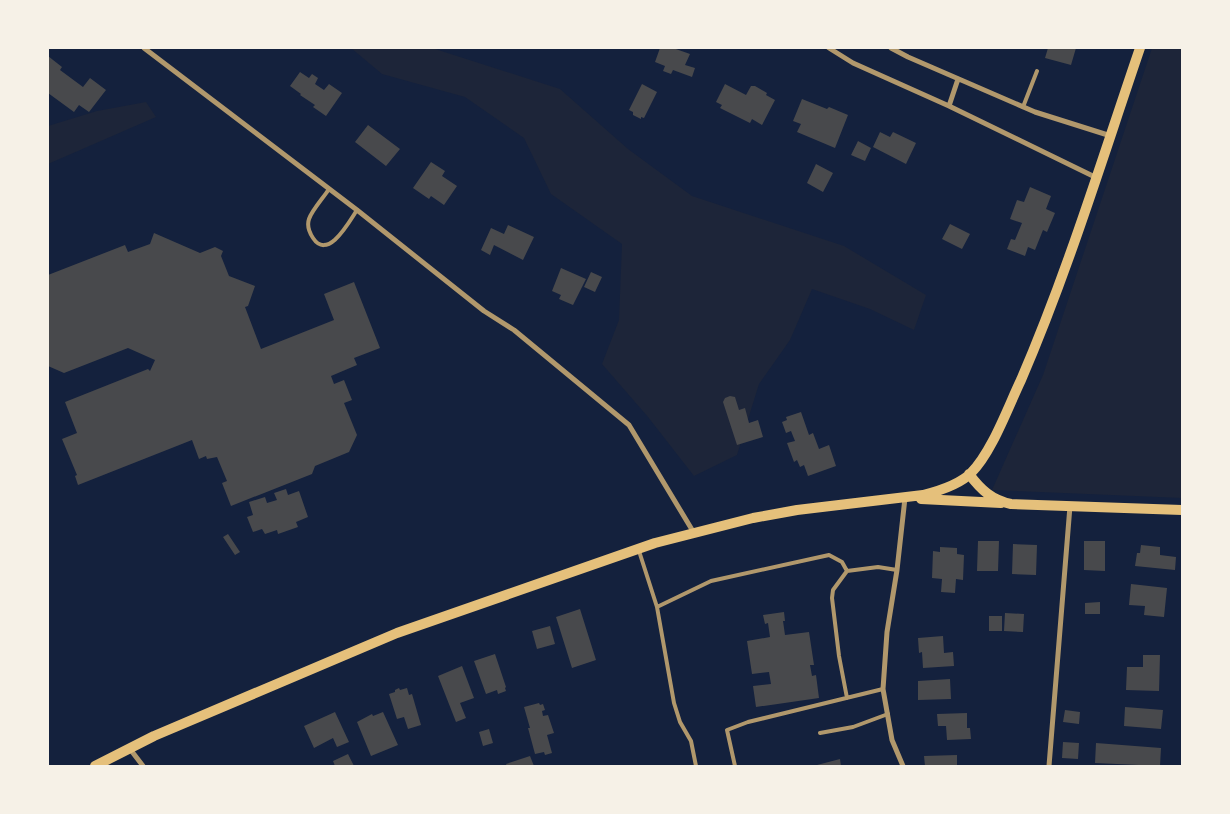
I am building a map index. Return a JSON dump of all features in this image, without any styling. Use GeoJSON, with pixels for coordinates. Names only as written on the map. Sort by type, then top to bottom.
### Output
{"type":"FeatureCollection","features":[{"type":"Feature","properties":{"kind":"main road"},"geometry":{"type":"LineString","coordinates":[[95,766],[180,725],[397,633],[638,549],[753,518],[797,510],[923,495],[942,490],[969,474],[984,456],[992,441],[1028,363],[1073,249],[1140,48]]}},
{"type":"Feature","properties":{"kind":"main road"},"geometry":{"type":"LineString","coordinates":[[969,474],[988,494],[1001,502],[1011,504]]}},
{"type":"Feature","properties":{"kind":"main road"},"geometry":{"type":"LineString","coordinates":[[905,498],[1182,510]]}},
{"type":"Feature","properties":{"kind":"street"},"geometry":{"type":"LineString","coordinates":[[144,48],[357,210],[484,311],[514,330],[629,425],[694,533]]}},
{"type":"Feature","properties":{"kind":"street"},"geometry":{"type":"LineString","coordinates":[[829,48],[853,63],[949,106],[1098,178]]}},
{"type":"Feature","properties":{"kind":"street"},"geometry":{"type":"LineString","coordinates":[[891,48],[1035,112],[1111,136]]}},
{"type":"Feature","properties":{"kind":"street"},"geometry":{"type":"LineString","coordinates":[[949,106],[958,79]]}},
{"type":"Feature","properties":{"kind":"street"},"geometry":{"type":"LineString","coordinates":[[903,766],[892,740],[883,689],[887,632],[897,570],[905,498]]}},
{"type":"Feature","properties":{"kind":"street"},"geometry":{"type":"LineString","coordinates":[[1049,766],[1070,506]]}},
{"type":"Feature","properties":{"kind":"street"},"geometry":{"type":"LineString","coordinates":[[129,748],[143,766]]}},
{"type":"Feature","properties":{"kind":"lane"},"geometry":{"type":"LineString","coordinates":[[1023,107],[1037,71]]}},
{"type":"Feature","properties":{"kind":"lane"},"geometry":{"type":"LineString","coordinates":[[329,189],[309,218],[309,231],[314,240],[320,245],[327,245],[335,241],[357,210]]}},
{"type":"Feature","properties":{"kind":"lane"},"geometry":{"type":"LineString","coordinates":[[638,549],[657,607],[674,703],[680,722],[692,741],[696,766]]}},
{"type":"Feature","properties":{"kind":"lane"},"geometry":{"type":"LineString","coordinates":[[657,607],[711,581],[829,555],[842,562],[847,571]]}},
{"type":"Feature","properties":{"kind":"lane"},"geometry":{"type":"LineString","coordinates":[[847,698],[832,598],[833,590],[847,571],[878,567],[897,570]]}},
{"type":"Feature","properties":{"kind":"lane"},"geometry":{"type":"LineString","coordinates":[[735,766],[727,730],[748,722],[883,689]]}},
{"type":"Feature","properties":{"kind":"lane"},"geometry":{"type":"LineString","coordinates":[[820,733],[853,727],[888,714]]}},
{"type":"Feature","properties":{"kind":"shaded area"},"geometry":{"type":"Polygon","coordinates":[[[351,48],[432,48],[560,89],[628,149],[692,196],[844,246],[926,295],[914,330],[870,309],[812,289],[790,340],[759,384],[737,455],[694,476],[648,417],[602,364],[619,320],[622,244],[551,194],[524,138],[465,97],[382,74],[351,48]]]}},
{"type":"Feature","properties":{"kind":"shaded area"},"geometry":{"type":"Polygon","coordinates":[[[1152,48],[1182,48],[1182,498],[992,490],[1043,375],[1152,48]]]}},
{"type":"Feature","properties":{"kind":"shaded area"},"geometry":{"type":"Polygon","coordinates":[[[146,102],[156,117],[48,164],[48,126],[97,111],[146,102]]]}},
{"type":"Feature","properties":{"kind":"building"},"geometry":{"type":"Polygon","coordinates":[[[660,48],[673,48],[690,54],[685,65],[695,68],[692,77],[673,70],[671,74],[663,71],[665,66],[655,62],[660,48]]]}},
{"type":"Feature","properties":{"kind":"building"},"geometry":{"type":"Polygon","coordinates":[[[1048,48],[1076,48],[1071,65],[1045,58],[1048,48]]]}},
{"type":"Feature","properties":{"kind":"building"},"geometry":{"type":"Polygon","coordinates":[[[48,56],[62,67],[60,70],[83,87],[90,78],[106,90],[89,112],[79,105],[74,112],[48,93],[48,56]]]}},
{"type":"Feature","properties":{"kind":"building"},"geometry":{"type":"Polygon","coordinates":[[[300,72],[309,78],[312,74],[318,78],[315,84],[324,90],[329,84],[342,93],[326,116],[290,86],[300,72]]]}},
{"type":"Feature","properties":{"kind":"building"},"geometry":{"type":"Polygon","coordinates":[[[642,84],[657,92],[644,118],[641,117],[641,119],[633,115],[633,112],[629,110],[642,84]]]}},
{"type":"Feature","properties":{"kind":"building"},"geometry":{"type":"Polygon","coordinates":[[[725,84],[746,95],[751,86],[755,86],[775,100],[762,125],[752,119],[750,123],[720,108],[722,105],[716,102],[725,84]]]}},
{"type":"Feature","properties":{"kind":"building"},"geometry":{"type":"Polygon","coordinates":[[[802,99],[848,115],[835,148],[797,132],[801,124],[793,121],[802,99]]]}},
{"type":"Feature","properties":{"kind":"building"},"geometry":{"type":"Polygon","coordinates":[[[368,125],[400,149],[386,166],[355,142],[368,125]]]}},
{"type":"Feature","properties":{"kind":"building"},"geometry":{"type":"Polygon","coordinates":[[[880,132],[890,137],[893,132],[916,143],[906,164],[873,147],[880,132]]]}},
{"type":"Feature","properties":{"kind":"building"},"geometry":{"type":"Polygon","coordinates":[[[858,141],[871,148],[865,161],[851,155],[858,141]]]}},
{"type":"Feature","properties":{"kind":"building"},"geometry":{"type":"Polygon","coordinates":[[[431,162],[445,171],[442,176],[457,186],[444,205],[431,196],[429,199],[413,188],[431,162]]]}},
{"type":"Feature","properties":{"kind":"building"},"geometry":{"type":"Polygon","coordinates":[[[816,164],[833,173],[823,192],[807,183],[816,164]]]}},
{"type":"Feature","properties":{"kind":"building"},"geometry":{"type":"Polygon","coordinates":[[[1030,187],[1051,196],[1046,209],[1055,213],[1047,232],[1043,230],[1035,250],[1028,247],[1025,256],[1007,249],[1011,239],[1015,240],[1022,223],[1010,219],[1017,200],[1024,202],[1030,187]]]}},
{"type":"Feature","properties":{"kind":"building"},"geometry":{"type":"Polygon","coordinates":[[[950,224],[970,234],[962,249],[942,239],[950,224]]]}},
{"type":"Feature","properties":{"kind":"building"},"geometry":{"type":"Polygon","coordinates":[[[508,225],[534,237],[523,260],[494,245],[490,255],[481,250],[491,228],[504,234],[508,225]]]}},
{"type":"Feature","properties":{"kind":"building"},"geometry":{"type":"Polygon","coordinates":[[[154,233],[200,253],[215,247],[223,251],[221,256],[229,276],[255,286],[248,306],[245,307],[261,349],[334,320],[324,294],[354,282],[380,348],[354,358],[357,365],[331,376],[334,384],[344,380],[352,400],[344,403],[357,435],[349,452],[315,466],[312,474],[231,506],[222,483],[227,481],[217,457],[207,459],[206,456],[199,459],[192,440],[78,485],[75,476],[77,475],[62,439],[77,433],[65,402],[148,369],[150,371],[155,360],[128,348],[64,373],[48,366],[48,275],[125,245],[128,252],[150,244],[154,233]]]}},
{"type":"Feature","properties":{"kind":"building"},"geometry":{"type":"Polygon","coordinates":[[[561,268],[586,279],[573,305],[559,299],[561,295],[552,291],[561,268]]]}},
{"type":"Feature","properties":{"kind":"building"},"geometry":{"type":"Polygon","coordinates":[[[591,272],[602,277],[595,292],[584,287],[591,272]]]}},
{"type":"Feature","properties":{"kind":"building"},"geometry":{"type":"Polygon","coordinates":[[[735,397],[739,410],[745,408],[749,423],[758,420],[763,437],[737,445],[723,402],[725,398],[735,397]]]}},
{"type":"Feature","properties":{"kind":"building"},"geometry":{"type":"Polygon","coordinates":[[[801,412],[809,435],[813,433],[819,449],[829,445],[836,466],[808,476],[804,465],[800,467],[797,460],[794,462],[787,443],[795,441],[791,431],[786,433],[782,422],[787,420],[786,417],[801,412]]]}},
{"type":"Feature","properties":{"kind":"building"},"geometry":{"type":"Polygon","coordinates":[[[286,489],[288,495],[299,491],[308,517],[296,522],[298,527],[278,534],[277,530],[265,534],[262,529],[253,532],[247,517],[253,515],[249,502],[265,497],[267,503],[277,500],[274,493],[286,489]]]}},
{"type":"Feature","properties":{"kind":"building"},"geometry":{"type":"Polygon","coordinates":[[[228,534],[240,552],[235,555],[223,537],[228,534]]]}},
{"type":"Feature","properties":{"kind":"building"},"geometry":{"type":"Polygon","coordinates":[[[978,541],[999,541],[998,571],[977,571],[978,541]]]}},
{"type":"Feature","properties":{"kind":"building"},"geometry":{"type":"Polygon","coordinates":[[[1084,541],[1105,541],[1105,571],[1084,570],[1084,541]]]}},
{"type":"Feature","properties":{"kind":"building"},"geometry":{"type":"Polygon","coordinates":[[[1013,544],[1037,545],[1036,575],[1012,574],[1013,544]]]}},
{"type":"Feature","properties":{"kind":"building"},"geometry":{"type":"Polygon","coordinates":[[[1141,545],[1160,547],[1160,555],[1176,557],[1175,570],[1135,566],[1137,553],[1140,553],[1141,545]]]}},
{"type":"Feature","properties":{"kind":"building"},"geometry":{"type":"Polygon","coordinates":[[[940,547],[957,548],[957,554],[964,555],[963,580],[956,579],[955,593],[941,592],[942,579],[932,578],[933,551],[940,552],[940,547]]]}},
{"type":"Feature","properties":{"kind":"building"},"geometry":{"type":"Polygon","coordinates":[[[1131,584],[1167,588],[1164,617],[1144,615],[1145,606],[1129,605],[1131,584]]]}},
{"type":"Feature","properties":{"kind":"building"},"geometry":{"type":"Polygon","coordinates":[[[1100,602],[1100,614],[1085,614],[1085,603],[1100,602]]]}},
{"type":"Feature","properties":{"kind":"building"},"geometry":{"type":"Polygon","coordinates":[[[580,609],[596,660],[572,668],[556,617],[580,609]]]}},
{"type":"Feature","properties":{"kind":"building"},"geometry":{"type":"Polygon","coordinates":[[[784,612],[785,635],[809,632],[814,665],[810,665],[812,676],[816,675],[819,698],[756,707],[753,686],[771,684],[769,672],[752,674],[747,641],[770,637],[768,623],[765,624],[763,615],[784,612]]]}},
{"type":"Feature","properties":{"kind":"building"},"geometry":{"type":"Polygon","coordinates":[[[1005,613],[1024,614],[1023,632],[1004,631],[1005,613]]]}},
{"type":"Feature","properties":{"kind":"building"},"geometry":{"type":"Polygon","coordinates":[[[989,616],[1002,616],[1002,631],[989,631],[989,616]]]}},
{"type":"Feature","properties":{"kind":"building"},"geometry":{"type":"Polygon","coordinates":[[[550,626],[555,644],[537,649],[532,631],[550,626]]]}},
{"type":"Feature","properties":{"kind":"building"},"geometry":{"type":"Polygon","coordinates":[[[943,636],[944,653],[953,652],[954,666],[923,668],[922,652],[919,653],[918,638],[943,636]]]}},
{"type":"Feature","properties":{"kind":"building"},"geometry":{"type":"Polygon","coordinates":[[[495,654],[506,691],[498,694],[497,690],[486,694],[474,661],[495,654]]]}},
{"type":"Feature","properties":{"kind":"building"},"geometry":{"type":"Polygon","coordinates":[[[1143,655],[1160,655],[1159,691],[1126,690],[1127,667],[1143,667],[1143,655]]]}},
{"type":"Feature","properties":{"kind":"building"},"geometry":{"type":"Polygon","coordinates":[[[462,666],[474,698],[460,703],[466,718],[456,722],[438,676],[462,666]]]}},
{"type":"Feature","properties":{"kind":"building"},"geometry":{"type":"Polygon","coordinates":[[[950,679],[951,699],[918,700],[918,681],[950,679]]]}},
{"type":"Feature","properties":{"kind":"building"},"geometry":{"type":"Polygon","coordinates":[[[399,688],[400,690],[407,688],[409,695],[412,694],[421,725],[408,729],[404,717],[397,719],[389,694],[399,688]]]}},
{"type":"Feature","properties":{"kind":"building"},"geometry":{"type":"Polygon","coordinates":[[[539,703],[540,705],[543,704],[545,710],[542,711],[543,716],[548,715],[554,733],[547,735],[552,753],[545,755],[544,752],[535,754],[524,707],[539,703]]]}},
{"type":"Feature","properties":{"kind":"building"},"geometry":{"type":"Polygon","coordinates":[[[1125,707],[1163,710],[1161,729],[1124,726],[1125,707]]]}},
{"type":"Feature","properties":{"kind":"building"},"geometry":{"type":"Polygon","coordinates":[[[1065,710],[1080,712],[1079,724],[1063,722],[1065,710]]]}},
{"type":"Feature","properties":{"kind":"building"},"geometry":{"type":"Polygon","coordinates":[[[335,712],[349,742],[337,747],[333,738],[314,748],[304,726],[335,712]]]}},
{"type":"Feature","properties":{"kind":"building"},"geometry":{"type":"Polygon","coordinates":[[[383,712],[398,745],[371,756],[357,722],[372,714],[373,716],[383,712]]]}},
{"type":"Feature","properties":{"kind":"building"},"geometry":{"type":"Polygon","coordinates":[[[967,713],[967,728],[970,728],[971,739],[947,740],[946,726],[938,726],[937,714],[967,713]]]}},
{"type":"Feature","properties":{"kind":"building"},"geometry":{"type":"Polygon","coordinates":[[[489,729],[493,743],[483,746],[479,732],[489,729]]]}},
{"type":"Feature","properties":{"kind":"building"},"geometry":{"type":"Polygon","coordinates":[[[1063,742],[1079,743],[1078,759],[1062,758],[1063,742]]]}},
{"type":"Feature","properties":{"kind":"building"},"geometry":{"type":"Polygon","coordinates":[[[1096,743],[1161,748],[1160,766],[1095,763],[1096,743]]]}},
{"type":"Feature","properties":{"kind":"building"},"geometry":{"type":"Polygon","coordinates":[[[348,754],[354,766],[335,766],[333,761],[348,754]]]}},
{"type":"Feature","properties":{"kind":"building"},"geometry":{"type":"Polygon","coordinates":[[[957,755],[957,766],[925,766],[924,756],[957,755]]]}},
{"type":"Feature","properties":{"kind":"building"},"geometry":{"type":"Polygon","coordinates":[[[530,756],[534,766],[507,766],[506,764],[530,756]]]}},
{"type":"Feature","properties":{"kind":"building"},"geometry":{"type":"Polygon","coordinates":[[[840,759],[841,766],[817,765],[840,759]]]}}]}
